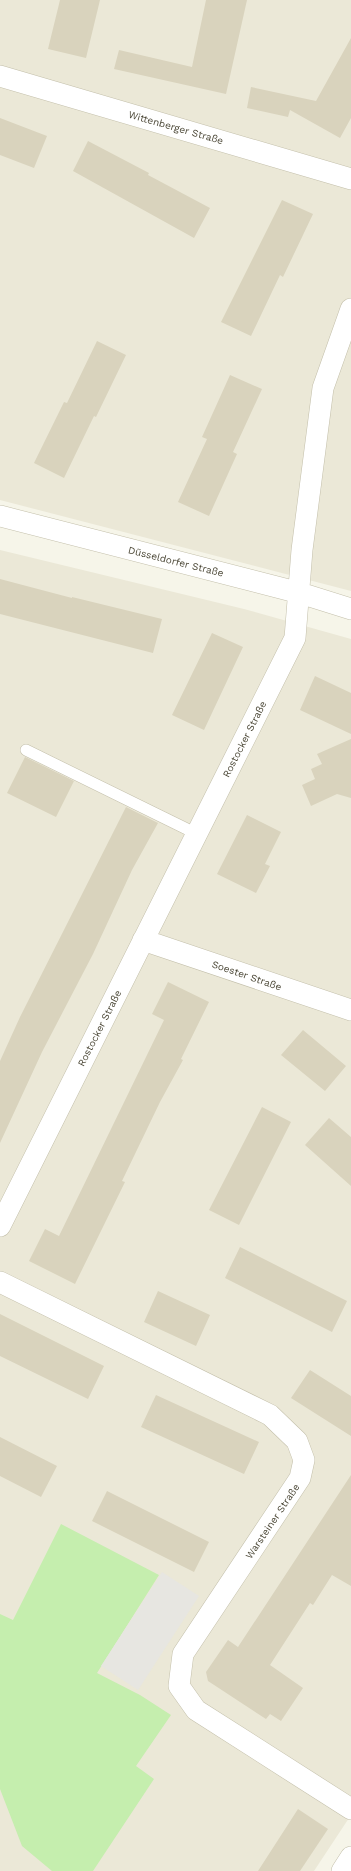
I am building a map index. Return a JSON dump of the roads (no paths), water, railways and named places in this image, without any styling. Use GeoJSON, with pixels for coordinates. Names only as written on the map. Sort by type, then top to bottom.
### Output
{"type":"FeatureCollection","features":[{"type":"Feature","properties":{"kind":"street","name":"Wittenberger Straße"},"geometry":{"type":"LineString","coordinates":[[0,76],[351,179]]}},
{"type":"Feature","properties":{"kind":"street","name":"Rostocker Straße"},"geometry":{"type":"LineString","coordinates":[[0,1226],[295,638],[300,593],[302,550],[323,388],[351,309]]}},
{"type":"Feature","properties":{"kind":"street","name":"Düsseldorfer Straße"},"geometry":{"type":"LineString","coordinates":[[0,516],[300,593],[351,609]]}},
{"type":"Feature","properties":{"kind":"street","name":"Soester Straße"},"geometry":{"type":"LineString","coordinates":[[144,940],[351,1010]]}},
{"type":"Feature","properties":{"kind":"street","name":"Warsteiner Straße"},"geometry":{"type":"LineString","coordinates":[[0,1282],[270,1415],[297,1441],[304,1460],[300,1478],[183,1654],[179,1686],[196,1710],[351,1809]]}},
{"type":"Feature","properties":{"kind":"street"},"geometry":{"type":"LineString","coordinates":[[342,1871],[351,1857]]}},
{"type":"Feature","properties":{"kind":"lane"},"geometry":{"type":"LineString","coordinates":[[26,750],[197,834]]}}]}
